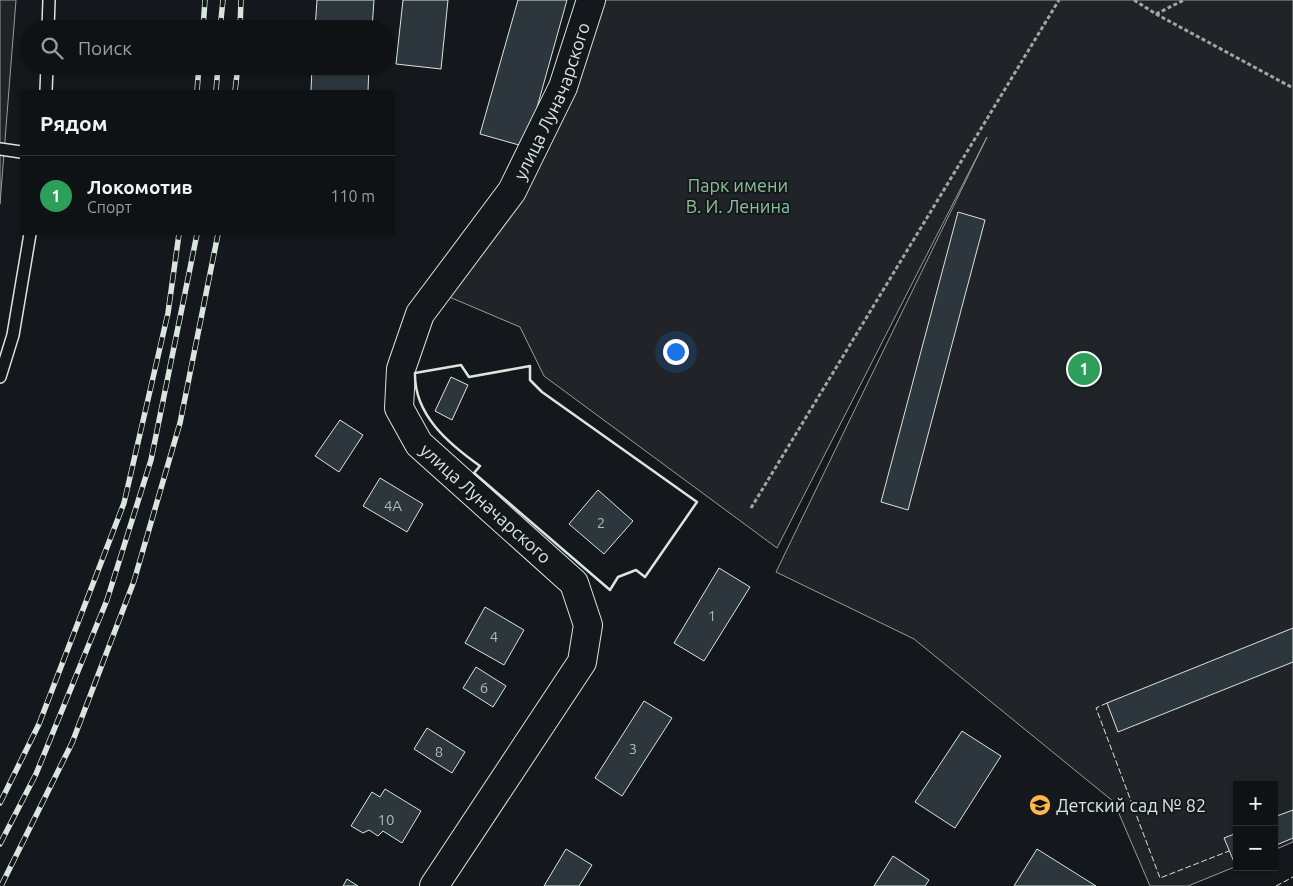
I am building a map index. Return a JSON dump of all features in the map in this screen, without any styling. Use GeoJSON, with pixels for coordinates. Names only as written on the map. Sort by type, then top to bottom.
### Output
{"type":"FeatureCollection","features":[{"type":"Feature","properties":{"kind":"street","name":"улица Луначарского"},"geometry":{"type":"LineString","coordinates":[[434,886],[582,662],[588,625],[574,583],[419,444],[399,408],[401,369],[420,314],[512,191],[563,87],[591,0]]}},
{"type":"Feature","properties":{"kind":"lane"},"geometry":{"type":"LineString","coordinates":[[48,20],[49,0]]}},
{"type":"Feature","properties":{"kind":"lane"},"geometry":{"type":"LineString","coordinates":[[46,90],[47,75]]}},
{"type":"Feature","properties":{"kind":"lane"},"geometry":{"type":"LineString","coordinates":[[0,150],[20,152]]}},
{"type":"Feature","properties":{"kind":"lane"},"geometry":{"type":"LineString","coordinates":[[0,377],[14,335],[30,235]]}},
{"type":"Feature","properties":{"kind":"path"},"geometry":{"type":"LineString","coordinates":[[751,508],[1059,0]]}},
{"type":"Feature","properties":{"kind":"path"},"geometry":{"type":"LineString","coordinates":[[1134,0],[1156,14],[1293,88]]}},
{"type":"Feature","properties":{"kind":"path"},"geometry":{"type":"LineString","coordinates":[[1156,14],[1184,0]]}},
{"type":"Feature","properties":{"kind":"green space"},"geometry":{"type":"Polygon","coordinates":[[[0,0],[16,0],[0,204],[0,0]]]}},
{"type":"Feature","properties":{"kind":"green space","name":"Парк имени В. И. Ленина"},"geometry":{"type":"Polygon","coordinates":[[[604,0],[1293,0],[1293,842],[1278,848],[1278,781],[1233,781],[1233,868],[1188,886],[1150,886],[1114,802],[914,639],[776,572],[987,137],[777,548],[544,376],[520,327],[447,296],[604,0]]]}},
{"type":"Feature","properties":{"kind":"building"},"geometry":{"type":"Polygon","coordinates":[[[317,0],[374,0],[373,20],[316,20],[317,0]]]}},
{"type":"Feature","properties":{"kind":"building"},"geometry":{"type":"Polygon","coordinates":[[[403,0],[448,0],[441,69],[396,64],[403,0]]]}},
{"type":"Feature","properties":{"kind":"building"},"geometry":{"type":"Polygon","coordinates":[[[518,0],[567,0],[526,147],[480,134],[518,0]]]}},
{"type":"Feature","properties":{"kind":"building"},"geometry":{"type":"Polygon","coordinates":[[[312,75],[369,75],[368,90],[311,90],[312,75]]]}},
{"type":"Feature","properties":{"kind":"building"},"geometry":{"type":"Polygon","coordinates":[[[958,212],[985,220],[908,510],[881,502],[958,212]]]}},
{"type":"Feature","properties":{"kind":"building"},"geometry":{"type":"Polygon","coordinates":[[[451,377],[468,385],[452,420],[435,411],[451,377]]]}},
{"type":"Feature","properties":{"kind":"building"},"geometry":{"type":"Polygon","coordinates":[[[340,420],[363,435],[339,472],[315,456],[340,420]]]}},
{"type":"Feature","properties":{"kind":"building"},"geometry":{"type":"Polygon","coordinates":[[[380,478],[423,504],[407,532],[363,506],[380,478]]]}},
{"type":"Feature","properties":{"kind":"building"},"geometry":{"type":"Polygon","coordinates":[[[598,490],[633,521],[604,554],[569,524],[598,490]]]}},
{"type":"Feature","properties":{"kind":"building"},"geometry":{"type":"Polygon","coordinates":[[[719,568],[750,587],[704,661],[674,643],[719,568]]]}},
{"type":"Feature","properties":{"kind":"building"},"geometry":{"type":"Polygon","coordinates":[[[485,607],[524,630],[504,665],[465,643],[485,607]]]}},
{"type":"Feature","properties":{"kind":"building"},"geometry":{"type":"Polygon","coordinates":[[[1293,628],[1293,662],[1118,732],[1107,703],[1293,628]]]}},
{"type":"Feature","properties":{"kind":"building"},"geometry":{"type":"Polygon","coordinates":[[[476,667],[506,686],[493,707],[463,688],[476,667]]]}},
{"type":"Feature","properties":{"kind":"building"},"geometry":{"type":"Polygon","coordinates":[[[644,701],[672,718],[622,796],[595,778],[644,701]]]}},
{"type":"Feature","properties":{"kind":"building"},"geometry":{"type":"Polygon","coordinates":[[[427,728],[465,752],[452,773],[414,749],[427,728]]]}},
{"type":"Feature","properties":{"kind":"building"},"geometry":{"type":"Polygon","coordinates":[[[962,731],[1001,756],[955,828],[915,802],[962,731]]]}},
{"type":"Feature","properties":{"kind":"building"},"geometry":{"type":"Polygon","coordinates":[[[385,789],[421,811],[402,843],[383,831],[378,836],[369,830],[363,833],[351,826],[372,792],[380,797],[385,789]]]}},
{"type":"Feature","properties":{"kind":"building"},"geometry":{"type":"Polygon","coordinates":[[[1293,810],[1293,838],[1278,844],[1278,826],[1278,816],[1293,810]]]}},
{"type":"Feature","properties":{"kind":"building"},"geometry":{"type":"Polygon","coordinates":[[[1233,835],[1233,860],[1224,838],[1233,835]]]}},
{"type":"Feature","properties":{"kind":"building"},"geometry":{"type":"Polygon","coordinates":[[[566,849],[592,865],[579,886],[544,886],[566,849]]]}},
{"type":"Feature","properties":{"kind":"building"},"geometry":{"type":"Polygon","coordinates":[[[1037,849],[1096,886],[1014,886],[1037,849]]]}},
{"type":"Feature","properties":{"kind":"building"},"geometry":{"type":"Polygon","coordinates":[[[893,856],[929,880],[925,886],[874,886],[893,856]]]}},
{"type":"Feature","properties":{"kind":"building"},"geometry":{"type":"Polygon","coordinates":[[[347,879],[358,886],[343,886],[347,879]]]}},
{"type":"Feature","properties":{"kind":"railway"},"geometry":{"type":"LineString","coordinates":[[204,20],[205,0]]}},
{"type":"Feature","properties":{"kind":"railway"},"geometry":{"type":"LineString","coordinates":[[221,20],[223,0]]}},
{"type":"Feature","properties":{"kind":"railway"},"geometry":{"type":"LineString","coordinates":[[240,20],[241,0]]}},
{"type":"Feature","properties":{"kind":"railway"},"geometry":{"type":"LineString","coordinates":[[197,90],[198,75]]}},
{"type":"Feature","properties":{"kind":"railway"},"geometry":{"type":"LineString","coordinates":[[216,90],[217,75]]}},
{"type":"Feature","properties":{"kind":"railway"},"geometry":{"type":"LineString","coordinates":[[235,90],[237,75]]}},
{"type":"Feature","properties":{"kind":"railway"},"geometry":{"type":"LineString","coordinates":[[0,803],[39,724],[124,503],[168,313],[179,235]]}},
{"type":"Feature","properties":{"kind":"railway"},"geometry":{"type":"LineString","coordinates":[[0,844],[36,774],[107,600],[151,460],[197,235]]}},
{"type":"Feature","properties":{"kind":"railway"},"geometry":{"type":"LineString","coordinates":[[1,886],[72,743],[134,581],[180,423],[218,235]]}},
{"type":"Feature","properties":{"kind":"fence"},"geometry":{"type":"LineString","coordinates":[[1107,703],[1096,708],[1160,878],[1229,851]]}},
{"type":"Feature","properties":{"kind":"fence"},"geometry":{"type":"LineString","coordinates":[[1276,886],[1293,877]]}},
{"type":"Feature","properties":{"kind":"wall"},"geometry":{"type":"LineString","coordinates":[[461,365],[469,377],[530,366],[530,380],[542,392],[697,502],[645,577],[636,570],[618,577],[610,590],[474,473],[480,466],[457,448],[436,427],[420,402],[416,388],[415,373],[461,365]]}},
{"type":"Feature","properties":{"kind":"place","name":"Локомотив"},"geometry":{"type":"Point","coordinates":[1084,369]}},
{"type":"Feature","properties":{"kind":"place","name":"Детский сад № 82"},"geometry":{"type":"Point","coordinates":[1040,805]}}]}
